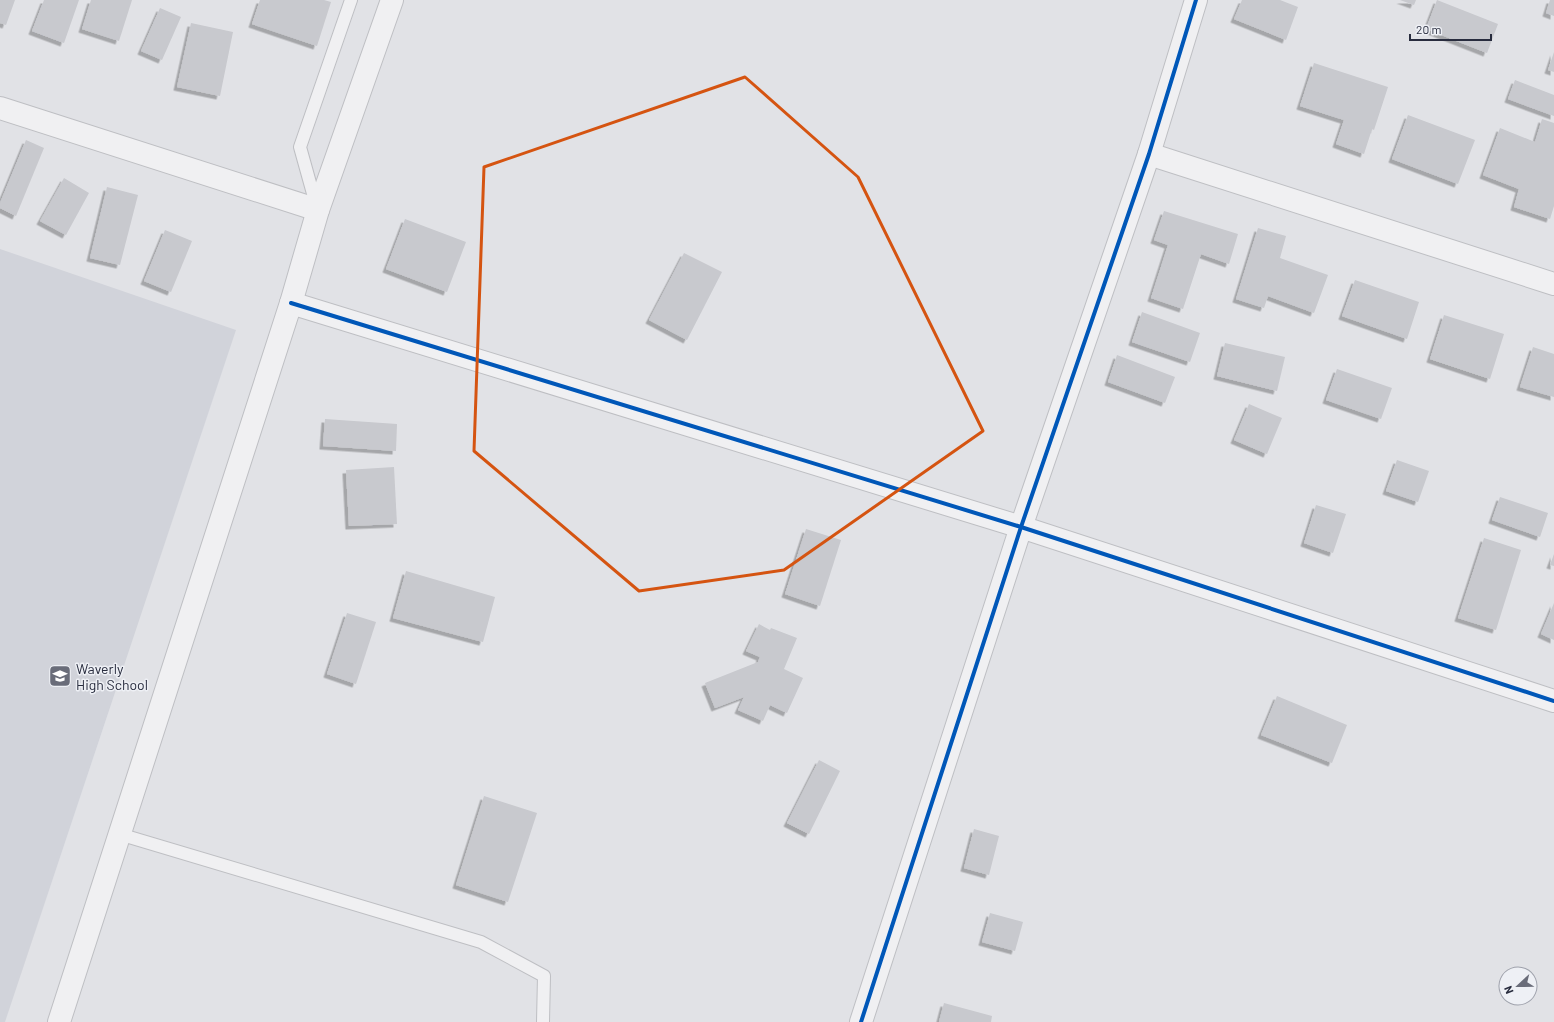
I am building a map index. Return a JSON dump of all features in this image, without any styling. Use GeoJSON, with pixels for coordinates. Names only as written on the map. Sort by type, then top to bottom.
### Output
{"type":"FeatureCollection","features":[{"type":"Feature","properties":{"kind":"street"},"geometry":{"type":"LineString","coordinates":[[59,1022],[291,303],[318,210],[392,0]]}},
{"type":"Feature","properties":{"kind":"street"},"geometry":{"type":"LineString","coordinates":[[861,1022],[1021,527],[1149,154],[1196,0]]}},
{"type":"Feature","properties":{"kind":"street"},"geometry":{"type":"LineString","coordinates":[[0,108],[318,210]]}},
{"type":"Feature","properties":{"kind":"street"},"geometry":{"type":"LineString","coordinates":[[1149,154],[1554,284]]}},
{"type":"Feature","properties":{"kind":"street"},"geometry":{"type":"LineString","coordinates":[[291,303],[1021,527],[1554,701]]}},
{"type":"Feature","properties":{"kind":"lane"},"geometry":{"type":"LineString","coordinates":[[318,210],[300,147],[351,0]]}},
{"type":"Feature","properties":{"kind":"lane"},"geometry":{"type":"LineString","coordinates":[[119,834],[481,942],[544,976],[543,1022]]}},
{"type":"Feature","properties":{"kind":"highlighted area"},"geometry":{"type":"Polygon","coordinates":[[[745,77],[858,177],[983,431],[784,570],[639,591],[474,451],[484,167],[745,77]]]}},
{"type":"Feature","properties":{"kind":"shaded area","name":"Waverly High School"},"geometry":{"type":"Polygon","coordinates":[[[0,249],[236,330],[5,1022],[0,1022],[0,249]]]}},
{"type":"Feature","properties":{"kind":"building"},"geometry":{"type":"Polygon","coordinates":[[[0,0],[15,0],[6,25],[0,23],[0,0]]]}},
{"type":"Feature","properties":{"kind":"building"},"geometry":{"type":"Polygon","coordinates":[[[44,0],[79,0],[64,43],[32,31],[44,0]]]}},
{"type":"Feature","properties":{"kind":"building"},"geometry":{"type":"Polygon","coordinates":[[[91,0],[132,0],[119,41],[82,29],[91,0]]]}},
{"type":"Feature","properties":{"kind":"building"},"geometry":{"type":"Polygon","coordinates":[[[260,0],[324,0],[331,2],[317,46],[252,24],[260,0]]]}},
{"type":"Feature","properties":{"kind":"building"},"geometry":{"type":"Polygon","coordinates":[[[1242,0],[1280,0],[1298,7],[1286,40],[1234,19],[1242,0]]]}},
{"type":"Feature","properties":{"kind":"building"},"geometry":{"type":"Polygon","coordinates":[[[1400,0],[1416,0],[1414,5],[1400,0]]]}},
{"type":"Feature","properties":{"kind":"building"},"geometry":{"type":"Polygon","coordinates":[[[1437,0],[1498,24],[1487,53],[1426,29],[1437,0]]]}},
{"type":"Feature","properties":{"kind":"building"},"geometry":{"type":"Polygon","coordinates":[[[1550,0],[1554,0],[1554,16],[1546,13],[1550,0]]]}},
{"type":"Feature","properties":{"kind":"building"},"geometry":{"type":"Polygon","coordinates":[[[160,8],[181,17],[162,60],[141,51],[160,8]]]}},
{"type":"Feature","properties":{"kind":"building"},"geometry":{"type":"Polygon","coordinates":[[[191,23],[233,32],[220,96],[177,87],[191,23]]]}},
{"type":"Feature","properties":{"kind":"building"},"geometry":{"type":"Polygon","coordinates":[[[1554,52],[1554,72],[1548,70],[1554,52]]]}},
{"type":"Feature","properties":{"kind":"building"},"geometry":{"type":"Polygon","coordinates":[[[1314,63],[1388,87],[1374,130],[1372,129],[1364,154],[1336,144],[1344,120],[1300,106],[1314,63]]]}},
{"type":"Feature","properties":{"kind":"building"},"geometry":{"type":"Polygon","coordinates":[[[1515,80],[1554,95],[1554,116],[1508,99],[1515,80]]]}},
{"type":"Feature","properties":{"kind":"building"},"geometry":{"type":"Polygon","coordinates":[[[1408,115],[1475,140],[1458,184],[1392,159],[1408,115]]]}},
{"type":"Feature","properties":{"kind":"building"},"geometry":{"type":"Polygon","coordinates":[[[1542,119],[1554,123],[1554,206],[1550,219],[1514,207],[1519,189],[1483,175],[1500,128],[1535,142],[1542,119]]]}},
{"type":"Feature","properties":{"kind":"building"},"geometry":{"type":"Polygon","coordinates":[[[26,140],[44,148],[16,216],[0,208],[0,203],[26,140]]]}},
{"type":"Feature","properties":{"kind":"building"},"geometry":{"type":"Polygon","coordinates":[[[64,178],[89,193],[66,235],[40,221],[64,178]]]}},
{"type":"Feature","properties":{"kind":"building"},"geometry":{"type":"Polygon","coordinates":[[[107,187],[138,195],[120,265],[90,258],[107,187]]]}},
{"type":"Feature","properties":{"kind":"building"},"geometry":{"type":"Polygon","coordinates":[[[1164,211],[1238,234],[1229,264],[1201,254],[1183,309],[1151,298],[1168,245],[1154,240],[1164,211]]]}},
{"type":"Feature","properties":{"kind":"building"},"geometry":{"type":"Polygon","coordinates":[[[405,219],[466,242],[447,292],[386,269],[405,219]]]}},
{"type":"Feature","properties":{"kind":"building"},"geometry":{"type":"Polygon","coordinates":[[[1258,228],[1286,236],[1280,258],[1328,275],[1314,313],[1268,296],[1264,308],[1236,299],[1258,228]]]}},
{"type":"Feature","properties":{"kind":"building"},"geometry":{"type":"Polygon","coordinates":[[[165,230],[192,241],[171,292],[144,281],[165,230]]]}},
{"type":"Feature","properties":{"kind":"building"},"geometry":{"type":"Polygon","coordinates":[[[684,253],[722,272],[687,340],[649,320],[684,253]]]}},
{"type":"Feature","properties":{"kind":"building"},"geometry":{"type":"Polygon","coordinates":[[[1355,280],[1419,302],[1407,339],[1342,316],[1355,280]]]}},
{"type":"Feature","properties":{"kind":"building"},"geometry":{"type":"Polygon","coordinates":[[[1142,312],[1200,333],[1190,362],[1132,342],[1142,312]]]}},
{"type":"Feature","properties":{"kind":"building"},"geometry":{"type":"Polygon","coordinates":[[[1444,315],[1504,334],[1490,379],[1430,359],[1444,315]]]}},
{"type":"Feature","properties":{"kind":"building"},"geometry":{"type":"Polygon","coordinates":[[[1225,343],[1285,357],[1277,391],[1217,376],[1225,343]]]}},
{"type":"Feature","properties":{"kind":"building"},"geometry":{"type":"Polygon","coordinates":[[[1533,347],[1554,354],[1554,397],[1520,387],[1533,347]]]}},
{"type":"Feature","properties":{"kind":"building"},"geometry":{"type":"Polygon","coordinates":[[[1117,355],[1175,377],[1165,403],[1108,382],[1117,355]]]}},
{"type":"Feature","properties":{"kind":"building"},"geometry":{"type":"Polygon","coordinates":[[[1337,369],[1392,388],[1381,419],[1326,400],[1337,369]]]}},
{"type":"Feature","properties":{"kind":"building"},"geometry":{"type":"Polygon","coordinates":[[[1249,404],[1282,418],[1267,454],[1234,440],[1249,404]]]}},
{"type":"Feature","properties":{"kind":"building"},"geometry":{"type":"Polygon","coordinates":[[[325,419],[397,424],[396,451],[323,446],[325,419]]]}},
{"type":"Feature","properties":{"kind":"building"},"geometry":{"type":"Polygon","coordinates":[[[1397,460],[1429,471],[1418,502],[1386,491],[1397,460]]]}},
{"type":"Feature","properties":{"kind":"building"},"geometry":{"type":"Polygon","coordinates":[[[394,467],[397,524],[349,526],[346,470],[394,467]]]}},
{"type":"Feature","properties":{"kind":"building"},"geometry":{"type":"Polygon","coordinates":[[[1500,497],[1548,513],[1540,537],[1492,520],[1500,497]]]}},
{"type":"Feature","properties":{"kind":"building"},"geometry":{"type":"Polygon","coordinates":[[[1316,505],[1346,514],[1333,553],[1304,543],[1316,505]]]}},
{"type":"Feature","properties":{"kind":"building"},"geometry":{"type":"Polygon","coordinates":[[[806,529],[841,540],[820,606],[785,594],[806,529]]]}},
{"type":"Feature","properties":{"kind":"building"},"geometry":{"type":"Polygon","coordinates":[[[1484,538],[1521,550],[1496,630],[1458,618],[1484,538]]]}},
{"type":"Feature","properties":{"kind":"building"},"geometry":{"type":"Polygon","coordinates":[[[1554,554],[1554,566],[1550,565],[1554,554]]]}},
{"type":"Feature","properties":{"kind":"building"},"geometry":{"type":"Polygon","coordinates":[[[406,571],[495,597],[483,642],[393,618],[406,571]]]}},
{"type":"Feature","properties":{"kind":"building"},"geometry":{"type":"Polygon","coordinates":[[[1554,603],[1554,640],[1541,634],[1554,603]]]}},
{"type":"Feature","properties":{"kind":"building"},"geometry":{"type":"Polygon","coordinates":[[[347,613],[376,622],[356,684],[327,674],[347,613]]]}},
{"type":"Feature","properties":{"kind":"building"},"geometry":{"type":"Polygon","coordinates":[[[759,624],[770,630],[771,628],[797,638],[784,669],[803,678],[787,713],[770,705],[763,721],[738,710],[744,697],[715,708],[705,683],[758,662],[760,657],[746,651],[759,624]]]}},
{"type":"Feature","properties":{"kind":"building"},"geometry":{"type":"Polygon","coordinates":[[[1277,696],[1347,725],[1332,763],[1261,735],[1277,696]]]}},
{"type":"Feature","properties":{"kind":"building"},"geometry":{"type":"Polygon","coordinates":[[[819,760],[840,771],[809,834],[787,823],[819,760]]]}},
{"type":"Feature","properties":{"kind":"building"},"geometry":{"type":"Polygon","coordinates":[[[484,796],[537,813],[508,902],[456,885],[484,796]]]}},
{"type":"Feature","properties":{"kind":"building"},"geometry":{"type":"Polygon","coordinates":[[[974,829],[999,836],[989,875],[964,868],[974,829]]]}},
{"type":"Feature","properties":{"kind":"building"},"geometry":{"type":"Polygon","coordinates":[[[990,913],[1023,922],[1015,951],[982,942],[990,913]]]}},
{"type":"Feature","properties":{"kind":"building"},"geometry":{"type":"Polygon","coordinates":[[[944,1003],[992,1016],[991,1022],[939,1022],[944,1003]]]}},
{"type":"Feature","properties":{"kind":"cycle path"},"geometry":{"type":"LineString","coordinates":[[861,1022],[1021,527],[1149,154],[1196,0]]}},
{"type":"Feature","properties":{"kind":"cycle path"},"geometry":{"type":"LineString","coordinates":[[291,303],[1021,527],[1554,701]]}},
{"type":"Feature","properties":{"kind":"place","name":"Waverly High School"},"geometry":{"type":"Point","coordinates":[60,676]}}]}
